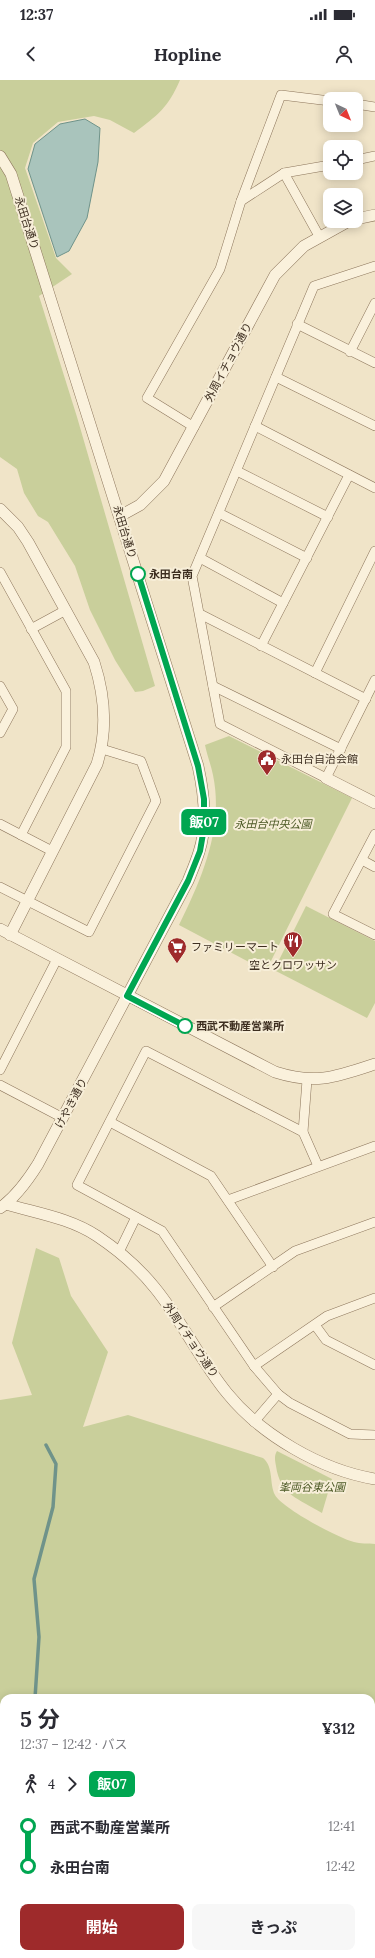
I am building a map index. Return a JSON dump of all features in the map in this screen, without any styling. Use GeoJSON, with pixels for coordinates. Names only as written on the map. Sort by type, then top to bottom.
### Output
{"type":"FeatureCollection","features":[{"type":"Feature","properties":{"kind":"street"},"geometry":{"type":"LineString","coordinates":[[194,427],[146,398],[220,269],[241,201],[281,95],[323,100]]}},
{"type":"Feature","properties":{"kind":"street"},"geometry":{"type":"LineString","coordinates":[[363,105],[375,107]]}},
{"type":"Feature","properties":{"kind":"street","name":"永田台通り"},"geometry":{"type":"LineString","coordinates":[[0,156],[13,182],[120,516],[198,766],[204,799],[204,828],[200,851],[167,922],[127,996]]}},
{"type":"Feature","properties":{"kind":"street"},"geometry":{"type":"LineString","coordinates":[[363,159],[375,156]]}},
{"type":"Feature","properties":{"kind":"street"},"geometry":{"type":"LineString","coordinates":[[241,201],[284,173],[323,166]]}},
{"type":"Feature","properties":{"kind":"street"},"geometry":{"type":"LineString","coordinates":[[284,173],[319,236]]}},
{"type":"Feature","properties":{"kind":"street"},"geometry":{"type":"LineString","coordinates":[[363,218],[375,215]]}},
{"type":"Feature","properties":{"kind":"street","name":"外周イチョウ通り"},"geometry":{"type":"LineString","coordinates":[[120,516],[140,506],[164,481],[275,275],[304,246],[335,228]]}},
{"type":"Feature","properties":{"kind":"street"},"geometry":{"type":"LineString","coordinates":[[375,266],[314,286],[192,576],[220,724],[375,803]]}},
{"type":"Feature","properties":{"kind":"street"},"geometry":{"type":"LineString","coordinates":[[350,352],[375,302]]}},
{"type":"Feature","properties":{"kind":"street"},"geometry":{"type":"LineString","coordinates":[[297,324],[350,352],[375,363]]}},
{"type":"Feature","properties":{"kind":"street"},"geometry":{"type":"LineString","coordinates":[[276,376],[375,426]]}},
{"type":"Feature","properties":{"kind":"street"},"geometry":{"type":"LineString","coordinates":[[255,426],[375,488]]}},
{"type":"Feature","properties":{"kind":"street"},"geometry":{"type":"LineString","coordinates":[[237,471],[328,517]]}},
{"type":"Feature","properties":{"kind":"street"},"geometry":{"type":"LineString","coordinates":[[261,646],[349,475]]}},
{"type":"Feature","properties":{"kind":"street"},"geometry":{"type":"LineString","coordinates":[[0,509],[18,526],[94,662],[104,703],[105,721],[102,749],[97,764],[27,901],[5,932],[275,1072],[307,1080],[333,1077],[375,1064]]}},
{"type":"Feature","properties":{"kind":"street"},"geometry":{"type":"LineString","coordinates":[[219,513],[307,558]]}},
{"type":"Feature","properties":{"kind":"street"},"geometry":{"type":"LineString","coordinates":[[315,673],[375,551]]}},
{"type":"Feature","properties":{"kind":"street"},"geometry":{"type":"LineString","coordinates":[[200,558],[283,603]]}},
{"type":"Feature","properties":{"kind":"street"},"geometry":{"type":"LineString","coordinates":[[0,572],[66,691],[66,747],[21,835]]}},
{"type":"Feature","properties":{"kind":"street"},"geometry":{"type":"LineString","coordinates":[[31,629],[66,610]]}},
{"type":"Feature","properties":{"kind":"street"},"geometry":{"type":"LineString","coordinates":[[200,614],[366,699]]}},
{"type":"Feature","properties":{"kind":"street"},"geometry":{"type":"LineString","coordinates":[[326,778],[375,680]]}},
{"type":"Feature","properties":{"kind":"street"},"geometry":{"type":"LineString","coordinates":[[0,686],[13,709],[0,733]]}},
{"type":"Feature","properties":{"kind":"street"},"geometry":{"type":"LineString","coordinates":[[213,686],[341,749]]}},
{"type":"Feature","properties":{"kind":"street"},"geometry":{"type":"LineString","coordinates":[[0,887],[89,932],[156,801],[141,760],[102,749]]}},
{"type":"Feature","properties":{"kind":"street"},"geometry":{"type":"LineString","coordinates":[[0,824],[52,851]]}},
{"type":"Feature","properties":{"kind":"street"},"geometry":{"type":"LineString","coordinates":[[375,834],[333,914],[375,935]]}},
{"type":"Feature","properties":{"kind":"street"},"geometry":{"type":"LineString","coordinates":[[362,860],[375,867]]}},
{"type":"Feature","properties":{"kind":"street"},"geometry":{"type":"LineString","coordinates":[[0,1070],[57,959]]}},
{"type":"Feature","properties":{"kind":"street","name":"けやき通り"},"geometry":{"type":"LineString","coordinates":[[3,1206],[27,1180],[63,1118],[127,996]]}},
{"type":"Feature","properties":{"kind":"street"},"geometry":{"type":"LineString","coordinates":[[303,1132],[146,1051],[77,1185],[162,1231],[254,1366],[278,1394],[290,1403],[350,1434],[375,1434]]}},
{"type":"Feature","properties":{"kind":"street"},"geometry":{"type":"LineString","coordinates":[[307,1080],[303,1132],[318,1166]]}},
{"type":"Feature","properties":{"kind":"street"},"geometry":{"type":"LineString","coordinates":[[0,1085],[63,1118]]}},
{"type":"Feature","properties":{"kind":"street"},"geometry":{"type":"LineString","coordinates":[[110,1122],[210,1176],[273,1267]]}},
{"type":"Feature","properties":{"kind":"street"},"geometry":{"type":"LineString","coordinates":[[228,1200],[375,1146]]}},
{"type":"Feature","properties":{"kind":"street","name":"外周イチョウ通り"},"geometry":{"type":"LineString","coordinates":[[3,1206],[71,1223],[96,1235],[119,1252],[156,1288],[226,1392],[254,1422],[280,1440],[335,1468],[375,1479]]}},
{"type":"Feature","properties":{"kind":"street"},"geometry":{"type":"LineString","coordinates":[[119,1252],[136,1217]]}},
{"type":"Feature","properties":{"kind":"street"},"geometry":{"type":"LineString","coordinates":[[213,1307],[295,1251],[375,1222]]}},
{"type":"Feature","properties":{"kind":"street"},"geometry":{"type":"LineString","coordinates":[[254,1366],[327,1316],[375,1298]]}},
{"type":"Feature","properties":{"kind":"street"},"geometry":{"type":"LineString","coordinates":[[315,1325],[326,1340],[375,1365]]}},
{"type":"Feature","properties":{"kind":"street"},"geometry":{"type":"LineString","coordinates":[[254,1422],[278,1394]]}},
{"type":"Feature","properties":{"kind":"green space"},"geometry":{"type":"Polygon","coordinates":[[[0,80],[180,80],[176,90],[162,110],[134,133],[110,120],[94,116],[58,122],[33,143],[25,168],[56,258],[72,274],[39,296],[77,417],[155,686],[143,691],[135,692],[115,660],[90,610],[75,566],[48,522],[38,516],[24,493],[17,469],[0,457],[0,80]]]}},
{"type":"Feature","properties":{"kind":"green space","name":"永田台中央公園"},"geometry":{"type":"Polygon","coordinates":[[[229,736],[352,798],[266,971],[179,925],[203,871],[209,852],[216,814],[216,795],[213,775],[205,745],[229,736]]]}},
{"type":"Feature","properties":{"kind":"green space"},"geometry":{"type":"Polygon","coordinates":[[[306,906],[375,941],[375,1003],[367,1018],[274,970],[306,906]]]}},
{"type":"Feature","properties":{"kind":"green space"},"geometry":{"type":"Polygon","coordinates":[[[36,1248],[59,1258],[71,1296],[108,1352],[83,1427],[128,1415],[263,1458],[269,1466],[273,1490],[280,1501],[311,1522],[346,1539],[356,1543],[375,1544],[375,1694],[0,1694],[0,1400],[32,1395],[12,1343],[36,1248]]]}},
{"type":"Feature","properties":{"kind":"green space","name":"峯両谷東公園"},"geometry":{"type":"Polygon","coordinates":[[[277,1451],[332,1479],[322,1513],[298,1500],[286,1490],[278,1476],[275,1462],[277,1451]]]}},
{"type":"Feature","properties":{"kind":"water"},"geometry":{"type":"Polygon","coordinates":[[[85,119],[100,128],[98,162],[87,218],[69,251],[57,257],[28,169],[35,144],[60,124],[85,119]]]}},
{"type":"Feature","properties":{"kind":"waterway"},"geometry":{"type":"LineString","coordinates":[[35,1694],[39,1637],[34,1579],[53,1507],[56,1464],[46,1445]]}},
{"type":"Feature","properties":{"kind":"bus line","name":"飯07"},"geometry":{"type":"LineString","coordinates":[[138,574],[198,766],[204,799],[204,828],[200,851],[188,881],[127,996],[185,1026]]}},
{"type":"Feature","properties":{"kind":"place","name":"永田台南"},"geometry":{"type":"Point","coordinates":[138,574]}},
{"type":"Feature","properties":{"kind":"place","name":"永田台自治会館"},"geometry":{"type":"Point","coordinates":[267,776]}},
{"type":"Feature","properties":{"kind":"place","name":"空とクロワッサン"},"geometry":{"type":"Point","coordinates":[293,958]}},
{"type":"Feature","properties":{"kind":"place","name":"ファミリーマート"},"geometry":{"type":"Point","coordinates":[177,964]}},
{"type":"Feature","properties":{"kind":"place","name":"西武不動産営業所"},"geometry":{"type":"Point","coordinates":[185,1026]}}]}
